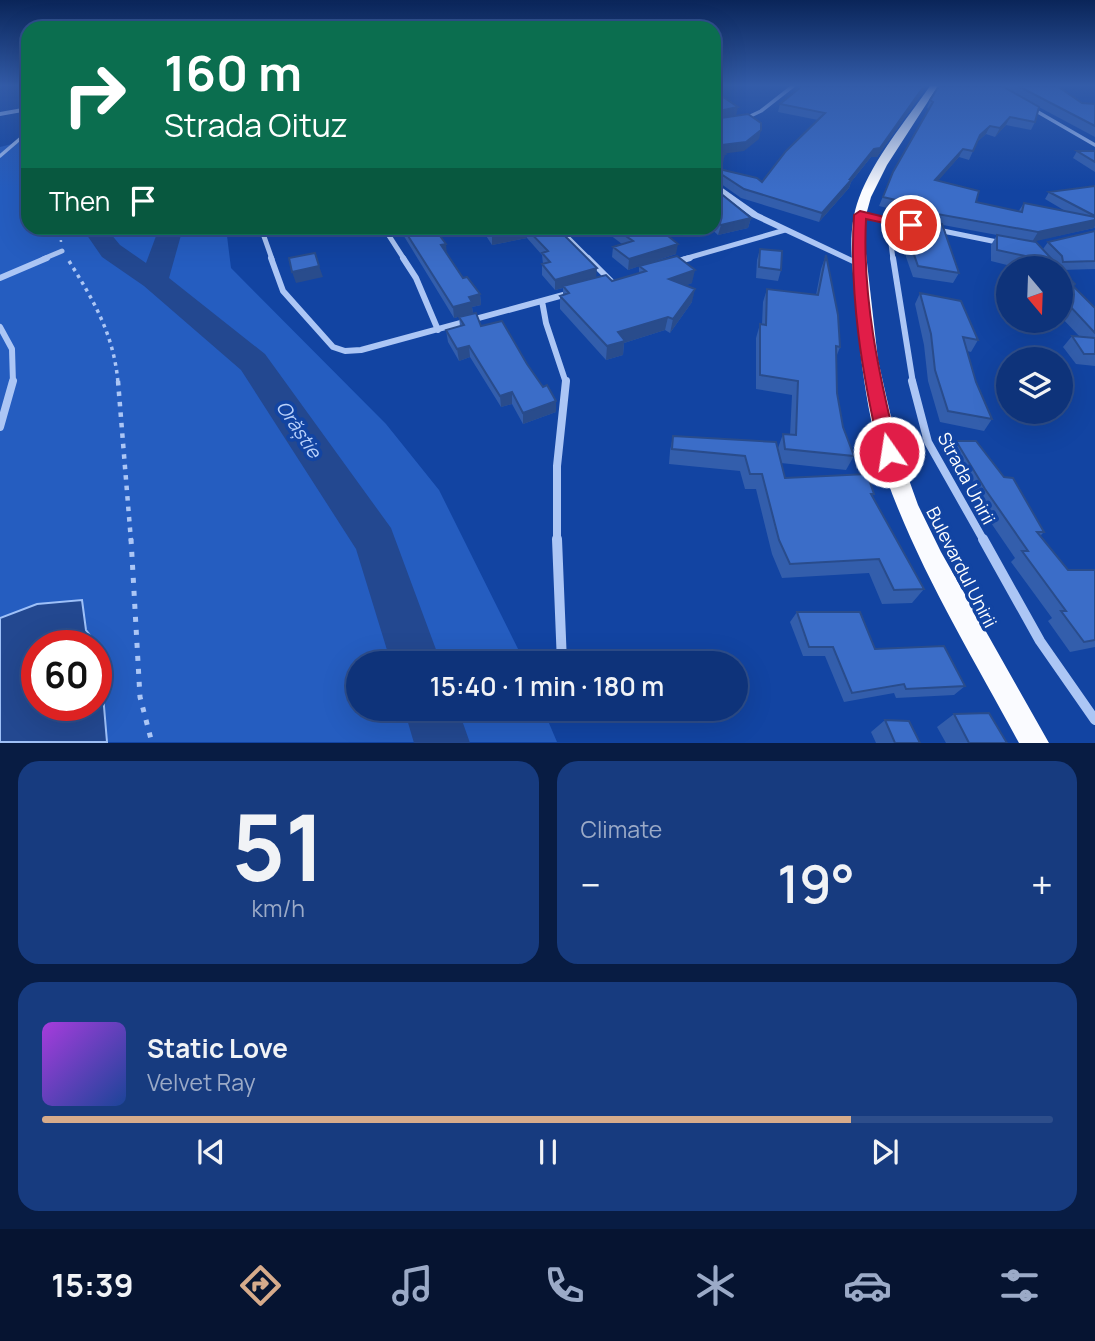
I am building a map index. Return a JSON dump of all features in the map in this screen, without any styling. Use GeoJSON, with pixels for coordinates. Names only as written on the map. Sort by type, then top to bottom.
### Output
{"type":"FeatureCollection","features":[{"type":"Feature","properties":{"kind":"main road","name":"Bulevardul Unirii"},"geometry":{"type":"LineString","coordinates":[[909,121],[877,172],[860,215],[864,322],[877,403],[889,452],[907,505],[933,560],[1035,743]]}},
{"type":"Feature","properties":{"kind":"street"},"geometry":{"type":"LineString","coordinates":[[1054,121],[1095,145]]}},
{"type":"Feature","properties":{"kind":"street"},"geometry":{"type":"LineString","coordinates":[[0,156],[21,138]]}},
{"type":"Feature","properties":{"kind":"street"},"geometry":{"type":"LineString","coordinates":[[721,189],[755,215],[860,264]]}},
{"type":"Feature","properties":{"kind":"street"},"geometry":{"type":"LineString","coordinates":[[860,215],[1013,244]]}},
{"type":"Feature","properties":{"kind":"street","name":"Strada Unirii"},"geometry":{"type":"LineString","coordinates":[[888,221],[916,402],[928,442],[1040,641],[1095,720]]}},
{"type":"Feature","properties":{"kind":"street"},"geometry":{"type":"LineString","coordinates":[[664,265],[785,230]]}},
{"type":"Feature","properties":{"kind":"street"},"geometry":{"type":"LineString","coordinates":[[263,235],[283,291],[333,347],[345,351],[361,350],[576,291]]}},
{"type":"Feature","properties":{"kind":"street"},"geometry":{"type":"LineString","coordinates":[[388,235],[416,278],[438,330]]}},
{"type":"Feature","properties":{"kind":"street"},"geometry":{"type":"LineString","coordinates":[[565,235],[611,281]]}},
{"type":"Feature","properties":{"kind":"street"},"geometry":{"type":"LineString","coordinates":[[0,278],[62,251]]}},
{"type":"Feature","properties":{"kind":"street"},"geometry":{"type":"LineString","coordinates":[[599,285],[624,277]]}},
{"type":"Feature","properties":{"kind":"street"},"geometry":{"type":"LineString","coordinates":[[542,301],[543,320],[562,365],[566,384],[557,466],[556,503],[562,651]]}},
{"type":"Feature","properties":{"kind":"street"},"geometry":{"type":"LineString","coordinates":[[0,327],[5,332],[13,354],[10,406],[0,427]]}},
{"type":"Feature","properties":{"kind":"path"},"geometry":{"type":"LineString","coordinates":[[61,235],[62,251],[99,309],[116,362],[131,534],[140,697],[152,743]]}},
{"type":"Feature","properties":{"kind":"shaded area"},"geometry":{"type":"Polygon","coordinates":[[[21,142],[21,235],[227,235],[231,268],[386,424],[439,490],[519,651],[346,651],[346,721],[548,721],[557,742],[0,742],[0,147],[21,142]]]}},
{"type":"Feature","properties":{"kind":"shaded area"},"geometry":{"type":"Polygon","coordinates":[[[82,600],[86,630],[21,630],[21,721],[105,721],[107,742],[0,742],[0,618],[37,604],[82,600]]]}},
{"type":"Feature","properties":{"kind":"building"},"geometry":{"type":"Polygon","coordinates":[[[721,121],[758,121],[761,123],[761,130],[746,142],[721,145],[721,121]]]}},
{"type":"Feature","properties":{"kind":"building"},"geometry":{"type":"Polygon","coordinates":[[[817,121],[899,121],[880,148],[874,149],[822,213],[744,189],[721,174],[721,169],[757,178],[762,182],[786,151],[817,121]]]}},
{"type":"Feature","properties":{"kind":"building"},"geometry":{"type":"Polygon","coordinates":[[[922,121],[1007,121],[1000,128],[990,126],[980,135],[973,151],[963,149],[935,180],[979,191],[976,202],[1022,212],[1024,203],[1095,217],[1095,220],[1038,232],[909,209],[909,203],[883,197],[893,172],[922,121]]]}},
{"type":"Feature","properties":{"kind":"building"},"geometry":{"type":"Polygon","coordinates":[[[1077,151],[1095,151],[1095,162],[1077,151]]]}},
{"type":"Feature","properties":{"kind":"building"},"geometry":{"type":"Polygon","coordinates":[[[1095,186],[1095,216],[1049,192],[1095,186]]]}},
{"type":"Feature","properties":{"kind":"building"},"geometry":{"type":"Polygon","coordinates":[[[721,194],[751,218],[721,225],[721,194]]]}},
{"type":"Feature","properties":{"kind":"building"},"geometry":{"type":"Polygon","coordinates":[[[910,219],[942,224],[959,273],[918,266],[911,246],[910,219]]]}},
{"type":"Feature","properties":{"kind":"building"},"geometry":{"type":"Polygon","coordinates":[[[1095,231],[1095,261],[1073,262],[1073,256],[1062,256],[1048,242],[1095,231]]]}},
{"type":"Feature","properties":{"kind":"building"},"geometry":{"type":"Polygon","coordinates":[[[407,235],[439,235],[446,244],[441,245],[463,278],[467,277],[480,294],[469,297],[472,302],[453,307],[407,235]]]}},
{"type":"Feature","properties":{"kind":"building"},"geometry":{"type":"Polygon","coordinates":[[[533,235],[564,235],[597,268],[555,280],[542,264],[550,262],[542,253],[548,251],[533,235]]]}},
{"type":"Feature","properties":{"kind":"building"},"geometry":{"type":"Polygon","coordinates":[[[624,235],[667,235],[678,244],[629,259],[613,247],[633,241],[624,235]]]}},
{"type":"Feature","properties":{"kind":"building"},"geometry":{"type":"Polygon","coordinates":[[[997,235],[1036,242],[1049,256],[1025,256],[997,250],[997,235]]]}},
{"type":"Feature","properties":{"kind":"building"},"geometry":{"type":"Polygon","coordinates":[[[760,249],[782,251],[781,270],[759,267],[760,249]]]}},
{"type":"Feature","properties":{"kind":"building"},"geometry":{"type":"Polygon","coordinates":[[[315,253],[319,266],[292,272],[289,258],[315,253]]]}},
{"type":"Feature","properties":{"kind":"building"},"geometry":{"type":"Polygon","coordinates":[[[826,255],[838,315],[840,347],[836,346],[837,393],[843,427],[854,456],[785,449],[783,434],[796,435],[798,381],[760,375],[760,324],[766,325],[767,289],[818,295],[826,255]]]}},
{"type":"Feature","properties":{"kind":"building"},"geometry":{"type":"Polygon","coordinates":[[[677,256],[695,270],[669,279],[695,289],[673,319],[668,317],[618,332],[625,341],[607,346],[560,296],[569,293],[563,286],[606,275],[612,281],[646,271],[639,266],[677,256]]]}},
{"type":"Feature","properties":{"kind":"building"},"geometry":{"type":"Polygon","coordinates":[[[1073,286],[1095,308],[1095,333],[1073,309],[1073,286]]]}},
{"type":"Feature","properties":{"kind":"building"},"geometry":{"type":"Polygon","coordinates":[[[920,293],[961,301],[978,340],[963,337],[976,382],[992,419],[948,411],[935,370],[931,334],[920,293]]]}},
{"type":"Feature","properties":{"kind":"building"},"geometry":{"type":"Polygon","coordinates":[[[476,313],[481,326],[502,321],[527,364],[543,387],[547,385],[556,401],[523,413],[512,392],[500,396],[469,346],[457,349],[446,330],[464,325],[459,317],[476,313]]]}},
{"type":"Feature","properties":{"kind":"building"},"geometry":{"type":"Polygon","coordinates":[[[1072,336],[1095,338],[1095,354],[1084,354],[1072,336]]]}},
{"type":"Feature","properties":{"kind":"building"},"geometry":{"type":"Polygon","coordinates":[[[673,436],[776,442],[785,478],[867,474],[874,494],[871,494],[924,589],[894,590],[879,559],[790,564],[779,540],[762,474],[750,474],[745,456],[672,449],[673,436]]]}},
{"type":"Feature","properties":{"kind":"building"},"geometry":{"type":"Polygon","coordinates":[[[956,441],[976,441],[1004,477],[1013,478],[1044,532],[1037,532],[1068,570],[1095,570],[1095,640],[1084,642],[1061,611],[1066,611],[1022,551],[1028,551],[956,441]]]}},
{"type":"Feature","properties":{"kind":"building"},"geometry":{"type":"Polygon","coordinates":[[[797,612],[860,612],[875,649],[944,646],[965,686],[906,689],[904,684],[852,693],[833,647],[809,647],[797,612]]]}},
{"type":"Feature","properties":{"kind":"building"},"geometry":{"type":"Polygon","coordinates":[[[989,713],[1007,743],[969,743],[954,714],[989,713]]]}},
{"type":"Feature","properties":{"kind":"building"},"geometry":{"type":"Polygon","coordinates":[[[885,720],[909,721],[920,743],[895,743],[885,720]]]}},
{"type":"Feature","properties":{"kind":"waterway"},"geometry":{"type":"LineString","coordinates":[[99,235],[111,251],[154,280]]}},
{"type":"Feature","properties":{"kind":"waterway","name":"Orăștie"},"geometry":{"type":"LineString","coordinates":[[154,280],[169,235]]}},
{"type":"Feature","properties":{"kind":"waterway","name":"Orăștie"},"geometry":{"type":"LineString","coordinates":[[154,280],[253,362],[376,542],[412,651]]}},
{"type":"Feature","properties":{"kind":"waterway","name":"Orăștie"},"geometry":{"type":"LineString","coordinates":[[435,721],[442,743]]}},
{"type":"Feature","properties":{"kind":"route"},"geometry":{"type":"LineString","coordinates":[[889,452],[869,360],[858,231],[860,215],[911,225]]}}]}
